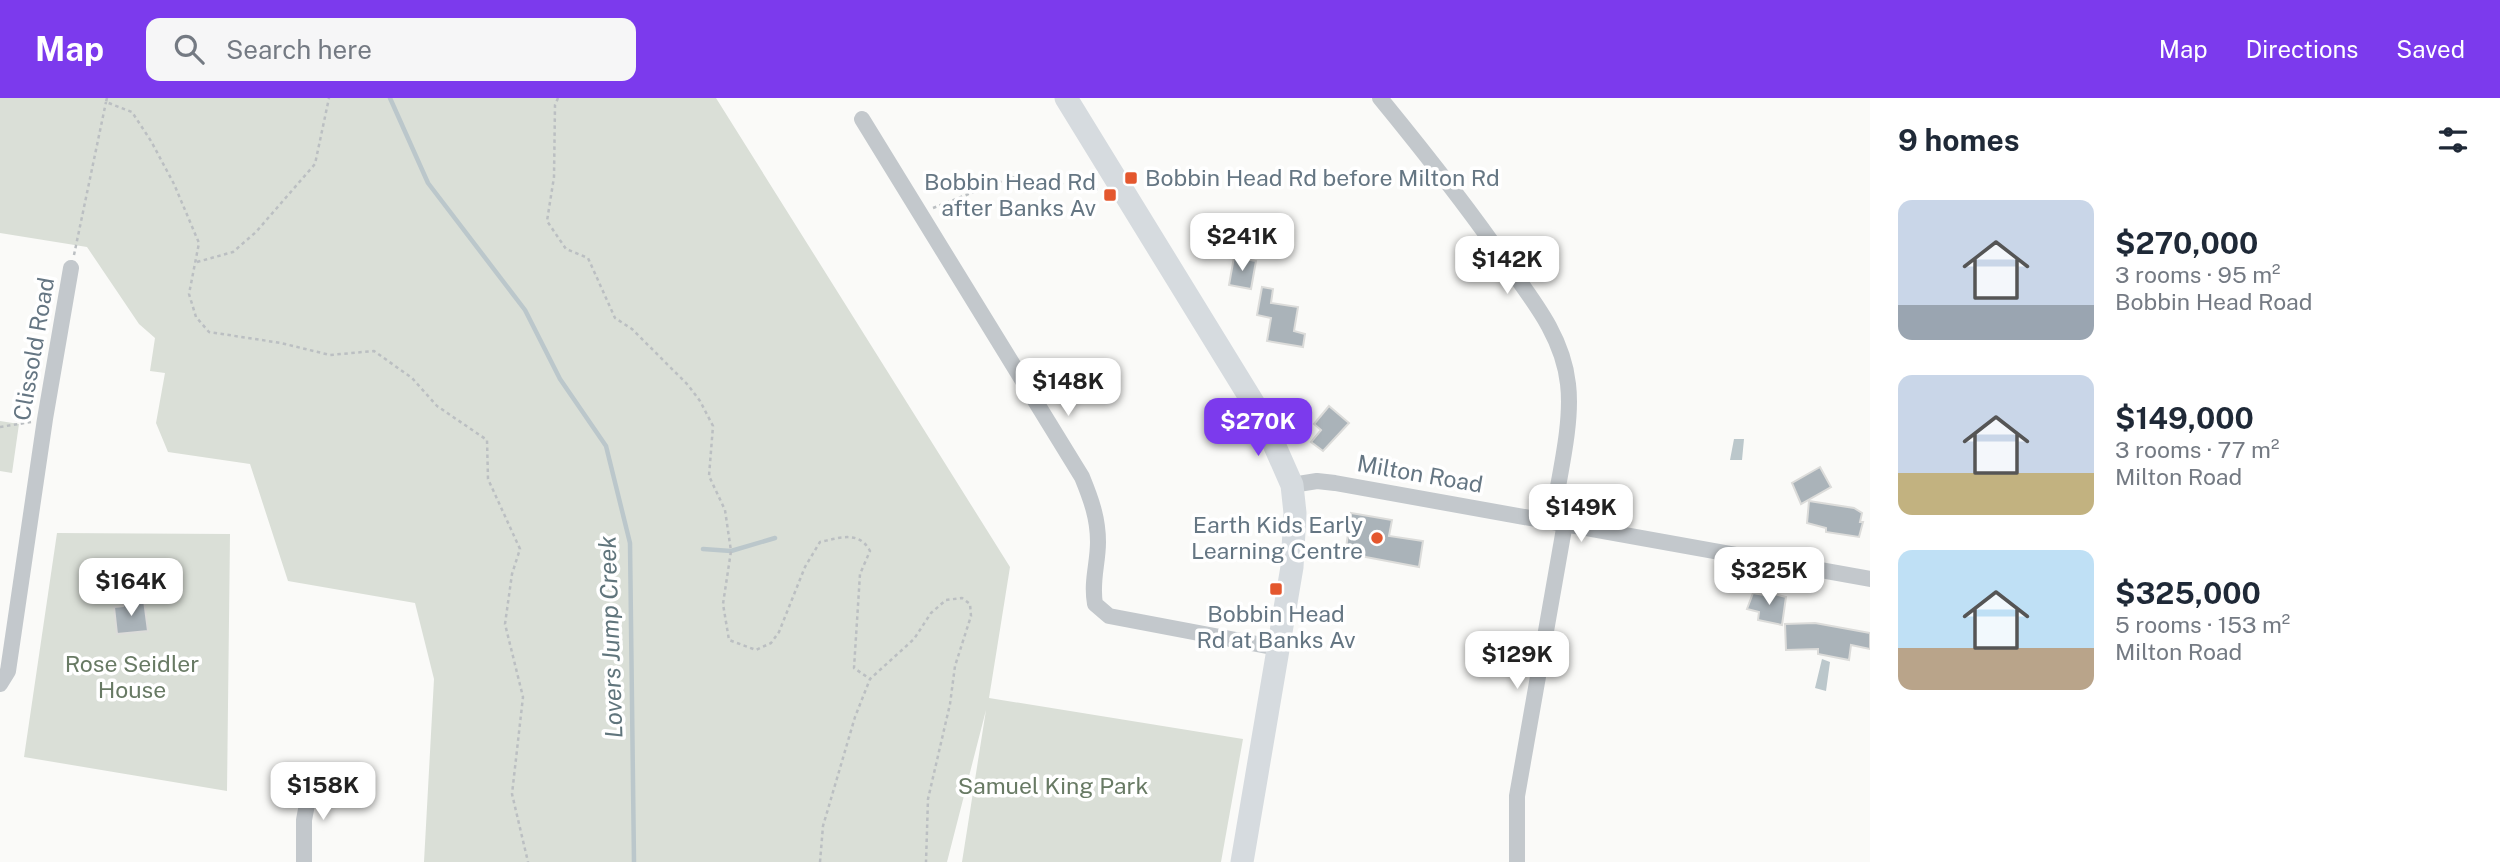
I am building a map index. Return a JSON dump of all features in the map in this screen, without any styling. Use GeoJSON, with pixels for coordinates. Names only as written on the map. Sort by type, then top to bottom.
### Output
{"type":"FeatureCollection","features":[{"type":"Feature","properties":{"kind":"main road"},"geometry":{"type":"LineString","coordinates":[[1066,98],[1262,417],[1292,485],[1296,536],[1242,862]]}},
{"type":"Feature","properties":{"kind":"street"},"geometry":{"type":"LineString","coordinates":[[1380,98],[1468,207],[1548,323],[1566,366],[1570,406],[1558,522],[1517,796],[1517,862]]}},
{"type":"Feature","properties":{"kind":"street"},"geometry":{"type":"LineString","coordinates":[[862,119],[1082,477],[1096,511],[1098,544],[1092,587],[1095,604],[1109,616],[1278,648]]}},
{"type":"Feature","properties":{"kind":"street","name":"Clissold Road"},"geometry":{"type":"LineString","coordinates":[[0,684],[8,671],[45,419],[71,268]]}},
{"type":"Feature","properties":{"kind":"street","name":"Milton Road"},"geometry":{"type":"LineString","coordinates":[[1292,485],[1317,481],[1335,482],[1870,579]]}},
{"type":"Feature","properties":{"kind":"street"},"geometry":{"type":"LineString","coordinates":[[304,862],[304,820],[312,778]]}},
{"type":"Feature","properties":{"kind":"path"},"geometry":{"type":"LineString","coordinates":[[197,262],[233,252],[256,232],[315,164],[330,98]]}},
{"type":"Feature","properties":{"kind":"path"},"geometry":{"type":"LineString","coordinates":[[558,98],[555,105],[554,177],[547,220],[566,249],[588,258],[615,318],[632,329],[688,385],[713,426],[709,476],[725,510],[731,551],[723,604],[729,640],[756,650],[771,643],[779,632],[805,567],[820,542],[850,536],[866,543],[870,551],[860,573],[854,667],[870,679]]}},
{"type":"Feature","properties":{"kind":"path"},"geometry":{"type":"LineString","coordinates":[[71,268],[106,100],[132,112],[151,141],[199,243],[189,294],[196,317],[209,332],[281,343],[330,355],[374,351],[412,378],[437,406],[486,440],[488,479],[520,549],[512,575],[505,624],[523,697],[512,794],[528,862]]}},
{"type":"Feature","properties":{"kind":"path"},"geometry":{"type":"LineString","coordinates":[[920,213],[1012,177],[1101,190]]}},
{"type":"Feature","properties":{"kind":"path"},"geometry":{"type":"LineString","coordinates":[[0,427],[45,419]]}},
{"type":"Feature","properties":{"kind":"path"},"geometry":{"type":"LineString","coordinates":[[820,862],[823,826],[855,717],[870,679],[914,639],[931,613],[946,600],[962,598],[970,604],[971,616],[955,666],[950,704],[928,799],[926,862]]}},
{"type":"Feature","properties":{"kind":"green space","name":"Samuel King Park"},"geometry":{"type":"Polygon","coordinates":[[[0,98],[716,98],[1010,567],[989,698],[1243,739],[1221,862],[962,862],[986,710],[947,862],[424,862],[434,679],[415,603],[288,581],[250,464],[168,452],[156,423],[165,373],[150,371],[155,338],[139,324],[87,247],[0,233],[0,98]]]}},
{"type":"Feature","properties":{"kind":"green space"},"geometry":{"type":"Polygon","coordinates":[[[0,421],[19,424],[12,473],[0,471],[0,421]]]}},
{"type":"Feature","properties":{"kind":"green space","name":"Rose Seidler House"},"geometry":{"type":"Polygon","coordinates":[[[57,533],[230,534],[227,791],[24,757],[57,533]]]}},
{"type":"Feature","properties":{"kind":"shaded area"},"geometry":{"type":"Polygon","coordinates":[[[1734,439],[1744,439],[1742,460],[1730,460],[1734,439]]]}},
{"type":"Feature","properties":{"kind":"shaded area"},"geometry":{"type":"Polygon","coordinates":[[[1822,659],[1830,662],[1826,691],[1815,688],[1822,659]]]}},
{"type":"Feature","properties":{"kind":"building"},"geometry":{"type":"Polygon","coordinates":[[[1234,257],[1256,261],[1251,289],[1229,285],[1234,257]]]}},
{"type":"Feature","properties":{"kind":"building"},"geometry":{"type":"Polygon","coordinates":[[[1262,287],[1273,289],[1271,303],[1298,307],[1294,331],[1305,334],[1303,347],[1267,341],[1271,318],[1257,315],[1262,287]]]}},
{"type":"Feature","properties":{"kind":"building"},"geometry":{"type":"Polygon","coordinates":[[[1329,406],[1349,423],[1323,451],[1311,442],[1321,430],[1314,424],[1329,406]]]}},
{"type":"Feature","properties":{"kind":"building"},"geometry":{"type":"Polygon","coordinates":[[[1820,467],[1831,487],[1801,504],[1792,483],[1820,467]]]}},
{"type":"Feature","properties":{"kind":"building"},"geometry":{"type":"Polygon","coordinates":[[[1809,501],[1854,508],[1862,513],[1860,522],[1863,522],[1859,537],[1826,532],[1826,528],[1807,523],[1809,501]]]}},
{"type":"Feature","properties":{"kind":"building","name":"Earth Kids Early Learning Centre"},"geometry":{"type":"Polygon","coordinates":[[[1351,513],[1392,520],[1389,536],[1423,541],[1419,567],[1355,555],[1356,550],[1346,548],[1351,513]]]}},
{"type":"Feature","properties":{"kind":"building"},"geometry":{"type":"Polygon","coordinates":[[[1763,591],[1786,597],[1782,625],[1758,620],[1759,612],[1747,609],[1753,593],[1764,595],[1763,591]]]}},
{"type":"Feature","properties":{"kind":"building","name":"Rose Seidler House"},"geometry":{"type":"Polygon","coordinates":[[[144,600],[148,631],[117,634],[114,607],[144,600]]]}},
{"type":"Feature","properties":{"kind":"building"},"geometry":{"type":"Polygon","coordinates":[[[1815,623],[1870,633],[1870,649],[1851,645],[1849,660],[1818,654],[1818,649],[1786,650],[1785,624],[1815,623]]]}},
{"type":"Feature","properties":{"kind":"waterway","name":"Lovers Jump Creek"},"geometry":{"type":"LineString","coordinates":[[390,98],[428,183],[525,310],[560,379],[606,446],[630,543],[634,862]]}},
{"type":"Feature","properties":{"kind":"waterway"},"geometry":{"type":"LineString","coordinates":[[703,549],[731,551],[775,538]]}},
{"type":"Feature","properties":{"kind":"place","name":"Bobbin Head Rd before Milton Rd"},"geometry":{"type":"Point","coordinates":[1131,178]}},
{"type":"Feature","properties":{"kind":"place","name":"Bobbin Head Rd after Banks Av"},"geometry":{"type":"Point","coordinates":[1110,195]}},
{"type":"Feature","properties":{"kind":"place","name":"Earth Kids Early Learning Centre"},"geometry":{"type":"Point","coordinates":[1377,538]}},
{"type":"Feature","properties":{"kind":"place","name":"Bobbin Head Rd at Banks Av"},"geometry":{"type":"Point","coordinates":[1276,589]}}]}
